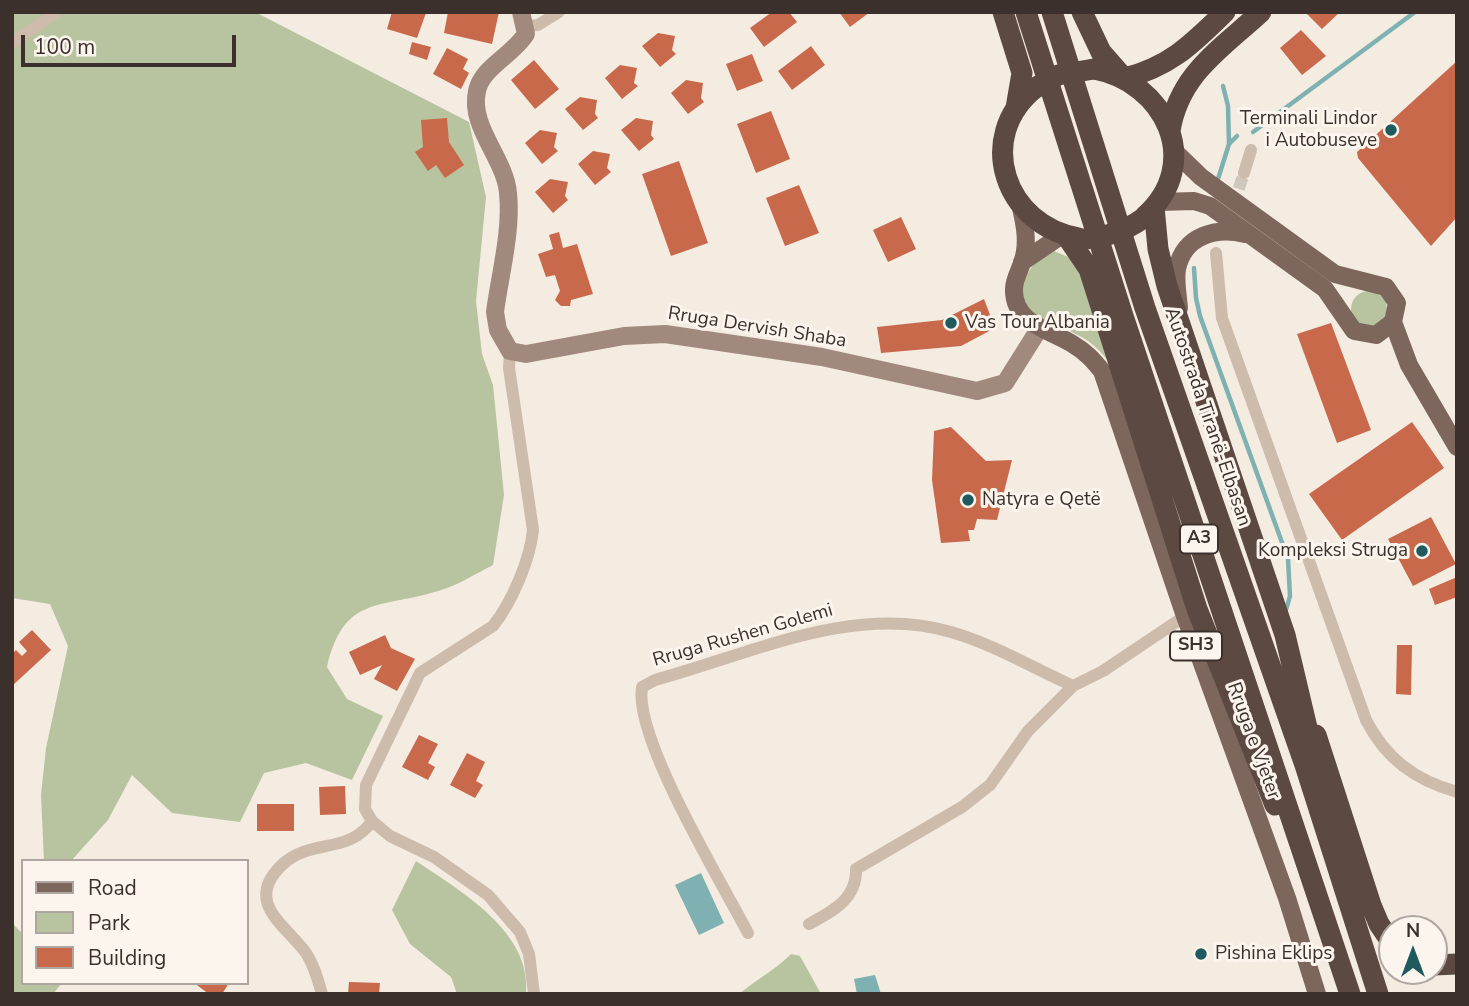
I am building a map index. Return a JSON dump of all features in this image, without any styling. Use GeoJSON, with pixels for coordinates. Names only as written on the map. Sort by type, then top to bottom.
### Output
{"type":"FeatureCollection","features":[{"type":"Feature","properties":{"kind":"highway"},"geometry":{"type":"LineString","coordinates":[[1003,12],[1022,74],[1016,109],[1003,143],[1007,179],[1020,204],[1042,225],[1071,236],[1108,236],[1129,228],[1152,209],[1169,180],[1173,113],[1189,80],[1261,12]]}},
{"type":"Feature","properties":{"kind":"highway","name":"A3"},"geometry":{"type":"LineString","coordinates":[[1026,12],[1123,316],[1327,918],[1350,994]]}},
{"type":"Feature","properties":{"kind":"highway","name":"Autostrada Tiranë-Elbasan"},"geometry":{"type":"LineString","coordinates":[[1052,12],[1145,308],[1344,884],[1378,994]]}},
{"type":"Feature","properties":{"kind":"highway"},"geometry":{"type":"LineString","coordinates":[[1082,12],[1101,52],[1123,77],[1147,93],[1161,110],[1171,140]]}},
{"type":"Feature","properties":{"kind":"highway"},"geometry":{"type":"LineString","coordinates":[[1016,109],[1035,88],[1058,75],[1094,69],[1123,77],[1160,67],[1174,58],[1225,12]]}},
{"type":"Feature","properties":{"kind":"highway"},"geometry":{"type":"LineString","coordinates":[[1152,209],[1157,249],[1371,905],[1378,918]]}},
{"type":"Feature","properties":{"kind":"highway"},"geometry":{"type":"LineString","coordinates":[[1071,236],[1088,269],[1197,608],[1233,704],[1302,874],[1327,918]]}},
{"type":"Feature","properties":{"kind":"highway"},"geometry":{"type":"LineString","coordinates":[[1284,635],[1344,884]]}},
{"type":"Feature","properties":{"kind":"main road"},"geometry":{"type":"LineString","coordinates":[[1171,140],[1201,177],[1335,274],[1362,283],[1374,282],[1390,291],[1396,303],[1393,323],[1409,365],[1457,447]]}},
{"type":"Feature","properties":{"kind":"main road"},"geometry":{"type":"LineString","coordinates":[[1152,209],[1194,201],[1210,206],[1325,289],[1354,331],[1371,336],[1409,365]]}},
{"type":"Feature","properties":{"kind":"main road","name":"Rruga e Vjeter"},"geometry":{"type":"LineString","coordinates":[[1020,204],[1026,232],[1022,262],[1014,288],[1015,300],[1024,316],[1039,329],[1090,355],[1102,371],[1185,616],[1287,898],[1317,994]]}},
{"type":"Feature","properties":{"kind":"main road"},"geometry":{"type":"LineString","coordinates":[[1180,316],[1177,271],[1181,257],[1191,244],[1211,232],[1228,230],[1252,236]]}},
{"type":"Feature","properties":{"kind":"main road"},"geometry":{"type":"LineString","coordinates":[[1022,262],[1071,236]]}},
{"type":"Feature","properties":{"kind":"main road"},"geometry":{"type":"LineString","coordinates":[[1343,312],[1348,293],[1362,283]]}},
{"type":"Feature","properties":{"kind":"main road"},"geometry":{"type":"LineString","coordinates":[[1371,336],[1382,333],[1393,323]]}},
{"type":"Feature","properties":{"kind":"street"},"geometry":{"type":"LineString","coordinates":[[12,43],[57,12]]}},
{"type":"Feature","properties":{"kind":"street"},"geometry":{"type":"LineString","coordinates":[[534,994],[531,964],[520,932],[488,895],[434,857],[390,836],[372,821],[365,809],[366,785],[415,680],[434,661],[494,626],[502,615],[529,552],[533,530],[509,368],[510,351],[498,330],[495,312],[508,194],[501,162],[478,115],[477,93],[481,81],[520,43],[524,19],[538,25],[559,12]]}},
{"type":"Feature","properties":{"kind":"street"},"geometry":{"type":"LineString","coordinates":[[1244,173],[1251,150]]}},
{"type":"Feature","properties":{"kind":"street"},"geometry":{"type":"LineString","coordinates":[[1216,253],[1222,318],[1366,720],[1388,755],[1434,785],[1457,792]]}},
{"type":"Feature","properties":{"kind":"street","name":"Rruga Dervish Shaba"},"geometry":{"type":"LineString","coordinates":[[510,351],[526,354],[640,334],[686,335],[822,356],[977,391],[1005,383],[1039,329]]}},
{"type":"Feature","properties":{"kind":"street"},"geometry":{"type":"LineString","coordinates":[[809,925],[839,908],[857,882],[856,869],[962,807],[990,785],[1028,730],[1073,686],[1103,670],[1185,616]]}},
{"type":"Feature","properties":{"kind":"street","name":"Rruga Rushen Golemi"},"geometry":{"type":"LineString","coordinates":[[748,933],[661,768],[642,712],[642,687],[655,680],[829,630],[894,625],[951,632],[1073,686]]}},
{"type":"Feature","properties":{"kind":"street"},"geometry":{"type":"LineString","coordinates":[[322,994],[309,957],[271,916],[267,904],[271,877],[295,854],[309,848],[345,843],[365,831],[372,821]]}},
{"type":"Feature","properties":{"kind":"green space"},"geometry":{"type":"Polygon","coordinates":[[[12,12],[255,12],[469,122],[486,197],[476,301],[482,354],[493,385],[504,495],[493,565],[445,589],[368,608],[344,627],[334,644],[327,667],[347,699],[383,716],[352,780],[306,763],[264,773],[240,822],[172,813],[132,775],[108,820],[73,859],[44,859],[41,795],[46,748],[68,646],[50,604],[12,598],[12,12]]]}},
{"type":"Feature","properties":{"kind":"green space"},"geometry":{"type":"Polygon","coordinates":[[[1054,251],[1073,259],[1079,269],[1112,366],[1089,342],[1039,317],[1029,310],[1023,301],[1022,290],[1026,276],[1034,264],[1054,251]]]}},
{"type":"Feature","properties":{"kind":"green space"},"geometry":{"type":"Polygon","coordinates":[[[1369,291],[1382,296],[1387,309],[1382,322],[1369,327],[1356,322],[1351,309],[1356,296],[1369,291]]]}},
{"type":"Feature","properties":{"kind":"green space"},"geometry":{"type":"Polygon","coordinates":[[[416,861],[472,900],[505,932],[518,951],[525,971],[526,994],[457,994],[451,977],[410,944],[392,910],[416,861]]]}},
{"type":"Feature","properties":{"kind":"green space"},"geometry":{"type":"Polygon","coordinates":[[[12,923],[21,932],[21,985],[60,985],[53,994],[12,994],[12,923]]]}},
{"type":"Feature","properties":{"kind":"green space"},"geometry":{"type":"Polygon","coordinates":[[[791,954],[800,956],[821,994],[739,994],[779,965],[791,954]]]}},
{"type":"Feature","properties":{"kind":"water"},"geometry":{"type":"Polygon","coordinates":[[[701,873],[724,923],[699,935],[675,885],[701,873]]]}},
{"type":"Feature","properties":{"kind":"water"},"geometry":{"type":"Polygon","coordinates":[[[875,975],[881,994],[857,994],[854,979],[875,975]]]}},
{"type":"Feature","properties":{"kind":"building"},"geometry":{"type":"Polygon","coordinates":[[[392,12],[426,13],[417,38],[387,29],[392,12]]]}},
{"type":"Feature","properties":{"kind":"building"},"geometry":{"type":"Polygon","coordinates":[[[448,12],[499,12],[492,44],[444,33],[448,12]]]}},
{"type":"Feature","properties":{"kind":"building"},"geometry":{"type":"Polygon","coordinates":[[[772,12],[789,12],[797,22],[764,47],[750,28],[772,12]]]}},
{"type":"Feature","properties":{"kind":"building"},"geometry":{"type":"Polygon","coordinates":[[[839,12],[870,12],[850,27],[839,12]]]}},
{"type":"Feature","properties":{"kind":"building"},"geometry":{"type":"Polygon","coordinates":[[[1305,12],[1340,12],[1322,29],[1305,12]]]}},
{"type":"Feature","properties":{"kind":"building"},"geometry":{"type":"Polygon","coordinates":[[[1301,30],[1326,56],[1302,75],[1280,48],[1301,30]]]}},
{"type":"Feature","properties":{"kind":"building"},"geometry":{"type":"Polygon","coordinates":[[[658,33],[675,36],[672,50],[676,54],[660,67],[642,46],[658,33]]]}},
{"type":"Feature","properties":{"kind":"building"},"geometry":{"type":"Polygon","coordinates":[[[412,42],[431,47],[427,60],[409,54],[412,42]]]}},
{"type":"Feature","properties":{"kind":"building"},"geometry":{"type":"Polygon","coordinates":[[[811,46],[825,65],[792,90],[778,71],[811,46]]]}},
{"type":"Feature","properties":{"kind":"building"},"geometry":{"type":"Polygon","coordinates":[[[447,48],[468,59],[463,69],[469,73],[461,89],[433,74],[447,48]]]}},
{"type":"Feature","properties":{"kind":"building"},"geometry":{"type":"Polygon","coordinates":[[[752,54],[763,81],[737,91],[726,64],[752,54]]]}},
{"type":"Feature","properties":{"kind":"building"},"geometry":{"type":"Polygon","coordinates":[[[534,60],[559,89],[535,109],[511,80],[534,60]]]}},
{"type":"Feature","properties":{"kind":"building"},"geometry":{"type":"Polygon","coordinates":[[[1457,61],[1457,217],[1431,246],[1358,158],[1357,152],[1457,61]]]}},
{"type":"Feature","properties":{"kind":"building"},"geometry":{"type":"Polygon","coordinates":[[[620,65],[637,68],[634,83],[638,86],[622,99],[605,78],[620,65]]]}},
{"type":"Feature","properties":{"kind":"building"},"geometry":{"type":"Polygon","coordinates":[[[686,80],[703,83],[701,98],[704,102],[688,114],[671,93],[686,80]]]}},
{"type":"Feature","properties":{"kind":"building"},"geometry":{"type":"Polygon","coordinates":[[[580,97],[597,100],[595,114],[598,118],[583,130],[565,109],[580,97]]]}},
{"type":"Feature","properties":{"kind":"building"},"geometry":{"type":"Polygon","coordinates":[[[771,111],[790,159],[756,173],[737,124],[771,111]]]}},
{"type":"Feature","properties":{"kind":"building"},"geometry":{"type":"Polygon","coordinates":[[[447,118],[449,142],[464,165],[445,178],[436,165],[428,171],[415,152],[423,147],[421,120],[447,118]]]}},
{"type":"Feature","properties":{"kind":"building"},"geometry":{"type":"Polygon","coordinates":[[[636,118],[653,121],[651,135],[654,139],[639,151],[621,130],[636,118]]]}},
{"type":"Feature","properties":{"kind":"building"},"geometry":{"type":"Polygon","coordinates":[[[540,130],[557,133],[554,147],[558,151],[542,164],[525,143],[540,130]]]}},
{"type":"Feature","properties":{"kind":"building"},"geometry":{"type":"Polygon","coordinates":[[[593,151],[610,154],[607,168],[611,172],[595,185],[578,164],[593,151]]]}},
{"type":"Feature","properties":{"kind":"building"},"geometry":{"type":"Polygon","coordinates":[[[679,161],[708,243],[671,256],[642,174],[679,161]]]}},
{"type":"Feature","properties":{"kind":"building"},"geometry":{"type":"Polygon","coordinates":[[[550,179],[568,182],[565,196],[568,200],[553,213],[535,192],[550,179]]]}},
{"type":"Feature","properties":{"kind":"building"},"geometry":{"type":"Polygon","coordinates":[[[799,185],[819,233],[785,246],[766,198],[799,185]]]}},
{"type":"Feature","properties":{"kind":"building"},"geometry":{"type":"Polygon","coordinates":[[[901,217],[916,249],[888,262],[873,230],[901,217]]]}},
{"type":"Feature","properties":{"kind":"building"},"geometry":{"type":"Polygon","coordinates":[[[559,232],[563,248],[577,244],[593,294],[571,300],[570,306],[561,306],[555,300],[560,291],[555,275],[546,277],[538,254],[553,249],[549,235],[559,232]]]}},
{"type":"Feature","properties":{"kind":"building","name":"Vas Tour Albania"},"geometry":{"type":"Polygon","coordinates":[[[984,299],[995,328],[961,346],[881,353],[877,327],[942,320],[984,299]]]}},
{"type":"Feature","properties":{"kind":"building"},"geometry":{"type":"Polygon","coordinates":[[[1331,323],[1371,430],[1337,443],[1297,334],[1331,323]]]}},
{"type":"Feature","properties":{"kind":"building"},"geometry":{"type":"Polygon","coordinates":[[[1412,422],[1444,468],[1342,540],[1309,494],[1412,422]]]}},
{"type":"Feature","properties":{"kind":"building","name":"Natyra e Qetë"},"geometry":{"type":"Polygon","coordinates":[[[951,427],[986,461],[1012,460],[997,520],[977,519],[974,530],[968,530],[970,541],[941,543],[932,480],[934,431],[951,427]]]}},
{"type":"Feature","properties":{"kind":"building","name":"Kompleksi Struga"},"geometry":{"type":"Polygon","coordinates":[[[1431,517],[1456,564],[1413,586],[1388,539],[1431,517]]]}},
{"type":"Feature","properties":{"kind":"building"},"geometry":{"type":"Polygon","coordinates":[[[1457,577],[1457,597],[1435,605],[1429,589],[1457,577]]]}},
{"type":"Feature","properties":{"kind":"building"},"geometry":{"type":"Polygon","coordinates":[[[32,630],[51,650],[12,686],[12,654],[16,650],[22,656],[27,651],[19,642],[32,630]]]}},
{"type":"Feature","properties":{"kind":"building"},"geometry":{"type":"Polygon","coordinates":[[[385,635],[391,648],[415,659],[397,691],[374,679],[382,665],[360,675],[349,652],[385,635]]]}},
{"type":"Feature","properties":{"kind":"building"},"geometry":{"type":"Polygon","coordinates":[[[1397,645],[1412,645],[1411,695],[1396,694],[1397,645]]]}},
{"type":"Feature","properties":{"kind":"building"},"geometry":{"type":"Polygon","coordinates":[[[419,735],[438,744],[428,763],[435,767],[428,780],[402,767],[419,735]]]}},
{"type":"Feature","properties":{"kind":"building"},"geometry":{"type":"Polygon","coordinates":[[[467,753],[485,762],[476,781],[483,785],[475,798],[450,785],[467,753]]]}},
{"type":"Feature","properties":{"kind":"building"},"geometry":{"type":"Polygon","coordinates":[[[345,786],[346,814],[320,815],[319,787],[345,786]]]}},
{"type":"Feature","properties":{"kind":"building"},"geometry":{"type":"Polygon","coordinates":[[[257,804],[294,804],[294,831],[257,831],[257,804]]]}},
{"type":"Feature","properties":{"kind":"building"},"geometry":{"type":"Polygon","coordinates":[[[349,982],[380,983],[379,994],[348,994],[349,982]]]}},
{"type":"Feature","properties":{"kind":"building"},"geometry":{"type":"Polygon","coordinates":[[[197,985],[228,985],[222,994],[209,994],[197,985]]]}},
{"type":"Feature","properties":{"kind":"waterway"},"geometry":{"type":"LineString","coordinates":[[1253,132],[1415,12]]}},
{"type":"Feature","properties":{"kind":"waterway"},"geometry":{"type":"LineString","coordinates":[[1218,179],[1229,144],[1228,106],[1223,86]]}},
{"type":"Feature","properties":{"kind":"waterway"},"geometry":{"type":"LineString","coordinates":[[1229,144],[1237,136]]}},
{"type":"Feature","properties":{"kind":"waterway"},"geometry":{"type":"LineString","coordinates":[[1194,268],[1200,316],[1288,559],[1290,596],[1286,610]]}},
{"type":"Feature","properties":{"kind":"tunnel"},"geometry":{"type":"LineString","coordinates":[[1233,206],[1244,173]]}},
{"type":"Feature","properties":{"kind":"place","name":"Terminali Lindor i Autobuseve"},"geometry":{"type":"Point","coordinates":[1391,130]}},
{"type":"Feature","properties":{"kind":"place","name":"Vas Tour Albania"},"geometry":{"type":"Point","coordinates":[951,323]}},
{"type":"Feature","properties":{"kind":"place","name":"Natyra e Qetë"},"geometry":{"type":"Point","coordinates":[968,500]}},
{"type":"Feature","properties":{"kind":"place","name":"Kompleksi Struga"},"geometry":{"type":"Point","coordinates":[1422,551]}},
{"type":"Feature","properties":{"kind":"place","name":"Pishina Eklips"},"geometry":{"type":"Point","coordinates":[1201,954]}}]}
